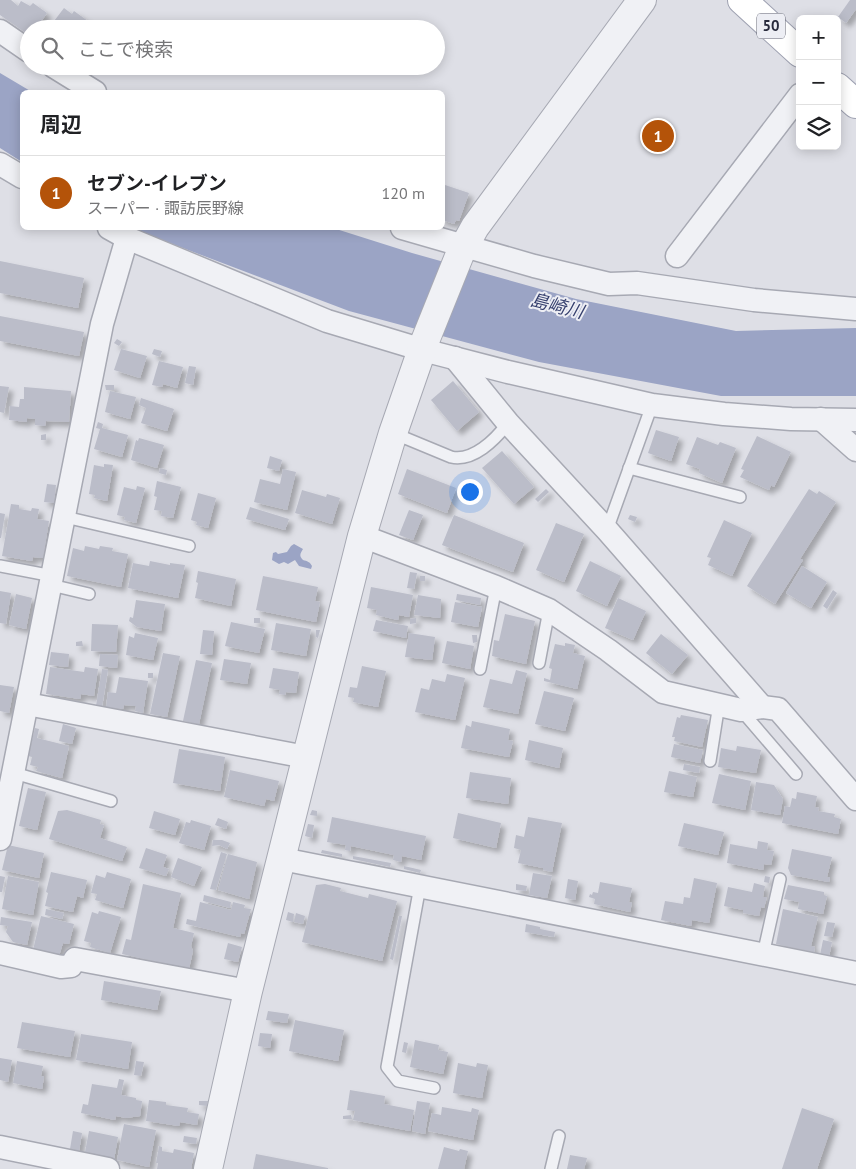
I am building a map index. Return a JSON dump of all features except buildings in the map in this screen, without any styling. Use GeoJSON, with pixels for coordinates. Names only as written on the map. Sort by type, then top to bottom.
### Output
{"type":"FeatureCollection","features":[{"type":"Feature","properties":{"kind":"main road","name":"50"},"geometry":{"type":"LineString","coordinates":[[742,0],[796,49]]}},
{"type":"Feature","properties":{"kind":"main road"},"geometry":{"type":"LineString","coordinates":[[841,91],[856,104]]}},
{"type":"Feature","properties":{"kind":"street"},"geometry":{"type":"LineString","coordinates":[[208,1169],[248,991],[362,536],[393,433],[424,345],[462,250],[475,227],[642,0]]}},
{"type":"Feature","properties":{"kind":"street"},"geometry":{"type":"LineString","coordinates":[[0,31],[20,45]]}},
{"type":"Feature","properties":{"kind":"street"},"geometry":{"type":"LineString","coordinates":[[68,75],[92,90]]}},
{"type":"Feature","properties":{"kind":"street"},"geometry":{"type":"LineString","coordinates":[[677,256],[796,100]]}},
{"type":"Feature","properties":{"kind":"street"},"geometry":{"type":"LineString","coordinates":[[0,164],[20,176]]}},
{"type":"Feature","properties":{"kind":"street"},"geometry":{"type":"LineString","coordinates":[[407,230],[462,250],[609,284],[637,283],[754,300],[856,309]]}},
{"type":"Feature","properties":{"kind":"street"},"geometry":{"type":"LineString","coordinates":[[0,839],[65,517],[118,233],[328,321],[424,345],[455,358],[508,372],[652,405],[724,414],[791,419],[856,420]]}},
{"type":"Feature","properties":{"kind":"street"},"geometry":{"type":"LineString","coordinates":[[455,358],[508,423],[607,530],[751,708]]}},
{"type":"Feature","properties":{"kind":"street"},"geometry":{"type":"LineString","coordinates":[[821,419],[856,450]]}},
{"type":"Feature","properties":{"kind":"street"},"geometry":{"type":"LineString","coordinates":[[362,536],[496,586],[548,610],[608,650],[663,692],[719,704],[778,709],[856,799]]}},
{"type":"Feature","properties":{"kind":"street"},"geometry":{"type":"LineString","coordinates":[[27,704],[306,757]]}},
{"type":"Feature","properties":{"kind":"street"},"geometry":{"type":"LineString","coordinates":[[282,858],[856,973]]}},
{"type":"Feature","properties":{"kind":"street"},"geometry":{"type":"LineString","coordinates":[[0,953],[61,967],[71,966],[75,959],[248,991]]}},
{"type":"Feature","properties":{"kind":"street"},"geometry":{"type":"LineString","coordinates":[[0,1147],[108,1169]]}},
{"type":"Feature","properties":{"kind":"lane"},"geometry":{"type":"LineString","coordinates":[[607,530],[652,405]]}},
{"type":"Feature","properties":{"kind":"lane"},"geometry":{"type":"LineString","coordinates":[[393,433],[460,459],[472,455],[498,436],[508,423]]}},
{"type":"Feature","properties":{"kind":"lane"},"geometry":{"type":"LineString","coordinates":[[629,468],[740,497]]}},
{"type":"Feature","properties":{"kind":"lane"},"geometry":{"type":"LineString","coordinates":[[65,517],[190,546]]}},
{"type":"Feature","properties":{"kind":"lane"},"geometry":{"type":"LineString","coordinates":[[0,566],[52,580],[89,594]]}},
{"type":"Feature","properties":{"kind":"lane"},"geometry":{"type":"LineString","coordinates":[[480,669],[496,586]]}},
{"type":"Feature","properties":{"kind":"lane"},"geometry":{"type":"LineString","coordinates":[[539,663],[548,610]]}},
{"type":"Feature","properties":{"kind":"lane"},"geometry":{"type":"LineString","coordinates":[[710,761],[719,704]]}},
{"type":"Feature","properties":{"kind":"lane"},"geometry":{"type":"LineString","coordinates":[[751,708],[796,774]]}},
{"type":"Feature","properties":{"kind":"lane"},"geometry":{"type":"LineString","coordinates":[[14,772],[111,802]]}},
{"type":"Feature","properties":{"kind":"lane"},"geometry":{"type":"LineString","coordinates":[[763,955],[780,879]]}},
{"type":"Feature","properties":{"kind":"lane"},"geometry":{"type":"LineString","coordinates":[[420,886],[387,1067],[398,1080],[434,1088]]}},
{"type":"Feature","properties":{"kind":"lane"},"geometry":{"type":"LineString","coordinates":[[551,1169],[559,1136]]}},
{"type":"Feature","properties":{"kind":"water"},"geometry":{"type":"Polygon","coordinates":[[[0,73],[29,90],[20,90],[20,161],[0,148],[0,73]]]}},
{"type":"Feature","properties":{"kind":"water","name":"島崎川"},"geometry":{"type":"Polygon","coordinates":[[[139,230],[339,230],[412,253],[576,299],[736,331],[856,328],[856,396],[721,396],[539,362],[349,311],[139,230]]]}},
{"type":"Feature","properties":{"kind":"water"},"geometry":{"type":"Polygon","coordinates":[[[294,544],[303,549],[301,557],[312,566],[311,569],[299,566],[295,560],[288,564],[284,562],[279,564],[272,560],[273,553],[287,552],[294,544]]]}},
{"type":"Feature","properties":{"kind":"place","name":"セブン-イレブン"},"geometry":{"type":"Point","coordinates":[658,136]}}]}
